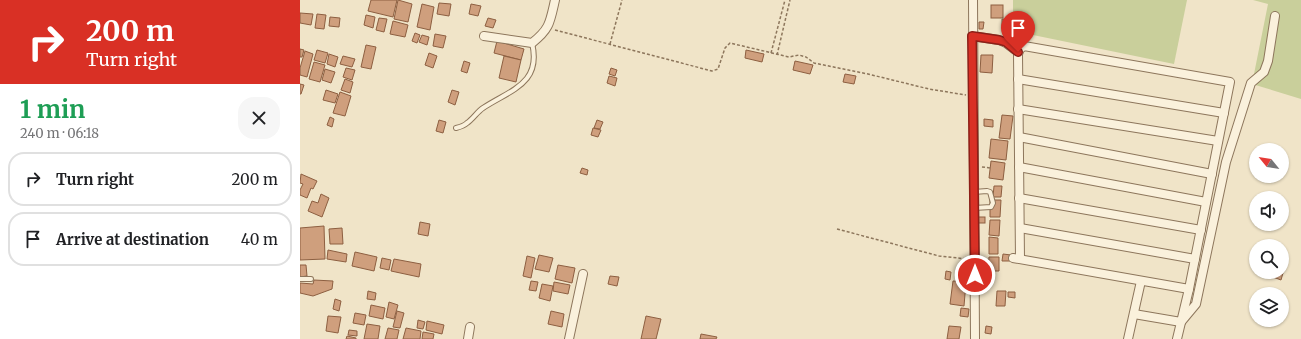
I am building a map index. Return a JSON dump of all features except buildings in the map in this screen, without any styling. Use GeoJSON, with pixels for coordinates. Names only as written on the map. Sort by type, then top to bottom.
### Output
{"type":"FeatureCollection","features":[{"type":"Feature","properties":{"kind":"street"},"geometry":{"type":"LineString","coordinates":[[484,36],[532,43],[548,28],[555,0]]}},
{"type":"Feature","properties":{"kind":"street"},"geometry":{"type":"LineString","coordinates":[[973,0],[972,36],[974,97],[975,339]]}},
{"type":"Feature","properties":{"kind":"street"},"geometry":{"type":"LineString","coordinates":[[1181,322],[1196,304],[1226,162],[1252,83],[1264,72],[1268,61],[1275,16]]}},
{"type":"Feature","properties":{"kind":"street"},"geometry":{"type":"LineString","coordinates":[[972,36],[1006,42],[1018,52]]}},
{"type":"Feature","properties":{"kind":"street"},"geometry":{"type":"LineString","coordinates":[[1177,339],[1189,289],[1230,82],[1024,46],[1018,52],[1020,228],[1017,258],[1189,289]]}},
{"type":"Feature","properties":{"kind":"street"},"geometry":{"type":"LineString","coordinates":[[1018,79],[1224,113]]}},
{"type":"Feature","properties":{"kind":"street"},"geometry":{"type":"LineString","coordinates":[[1018,110],[1218,141]]}},
{"type":"Feature","properties":{"kind":"street"},"geometry":{"type":"LineString","coordinates":[[1019,137],[1212,174]]}},
{"type":"Feature","properties":{"kind":"street"},"geometry":{"type":"LineString","coordinates":[[1019,167],[1206,202]]}},
{"type":"Feature","properties":{"kind":"street"},"geometry":{"type":"LineString","coordinates":[[1020,198],[1201,230]]}},
{"type":"Feature","properties":{"kind":"street"},"geometry":{"type":"LineString","coordinates":[[1020,228],[1195,259]]}},
{"type":"Feature","properties":{"kind":"street"},"geometry":{"type":"LineString","coordinates":[[568,339],[583,274]]}},
{"type":"Feature","properties":{"kind":"street"},"geometry":{"type":"LineString","coordinates":[[1128,339],[1141,281]]}},
{"type":"Feature","properties":{"kind":"street"},"geometry":{"type":"LineString","coordinates":[[1134,314],[1181,322]]}},
{"type":"Feature","properties":{"kind":"street"},"geometry":{"type":"LineString","coordinates":[[468,339],[470,327]]}},
{"type":"Feature","properties":{"kind":"lane"},"geometry":{"type":"LineString","coordinates":[[456,128],[466,124],[482,109],[524,83],[533,67],[534,53],[532,43]]}},
{"type":"Feature","properties":{"kind":"lane"},"geometry":{"type":"LineString","coordinates":[[974,192],[990,192],[992,203],[991,207],[988,208],[974,208]]}},
{"type":"Feature","properties":{"kind":"lane"},"geometry":{"type":"LineString","coordinates":[[300,279],[311,279]]}},
{"type":"Feature","properties":{"kind":"path"},"geometry":{"type":"LineString","coordinates":[[610,44],[622,0]]}},
{"type":"Feature","properties":{"kind":"path"},"geometry":{"type":"LineString","coordinates":[[771,53],[785,0]]}},
{"type":"Feature","properties":{"kind":"path"},"geometry":{"type":"LineString","coordinates":[[777,54],[790,0]]}},
{"type":"Feature","properties":{"kind":"path"},"geometry":{"type":"LineString","coordinates":[[548,28],[712,71],[718,69],[725,48],[730,43],[789,57],[799,55],[806,57],[814,64],[868,74],[929,89],[974,97]]}},
{"type":"Feature","properties":{"kind":"path"},"geometry":{"type":"LineString","coordinates":[[837,230],[939,256],[975,259]]}},
{"type":"Feature","properties":{"kind":"green space"},"geometry":{"type":"Polygon","coordinates":[[[1013,0],[1187,0],[1174,64],[1013,31],[1013,0]]]}},
{"type":"Feature","properties":{"kind":"green space"},"geometry":{"type":"Polygon","coordinates":[[[1253,0],[1301,0],[1301,99],[1252,84],[1268,4],[1253,0]]]}},
{"type":"Feature","properties":{"kind":"route"},"geometry":{"type":"LineString","coordinates":[[975,275],[974,97],[972,36],[1006,42],[1018,52]]}}]}
